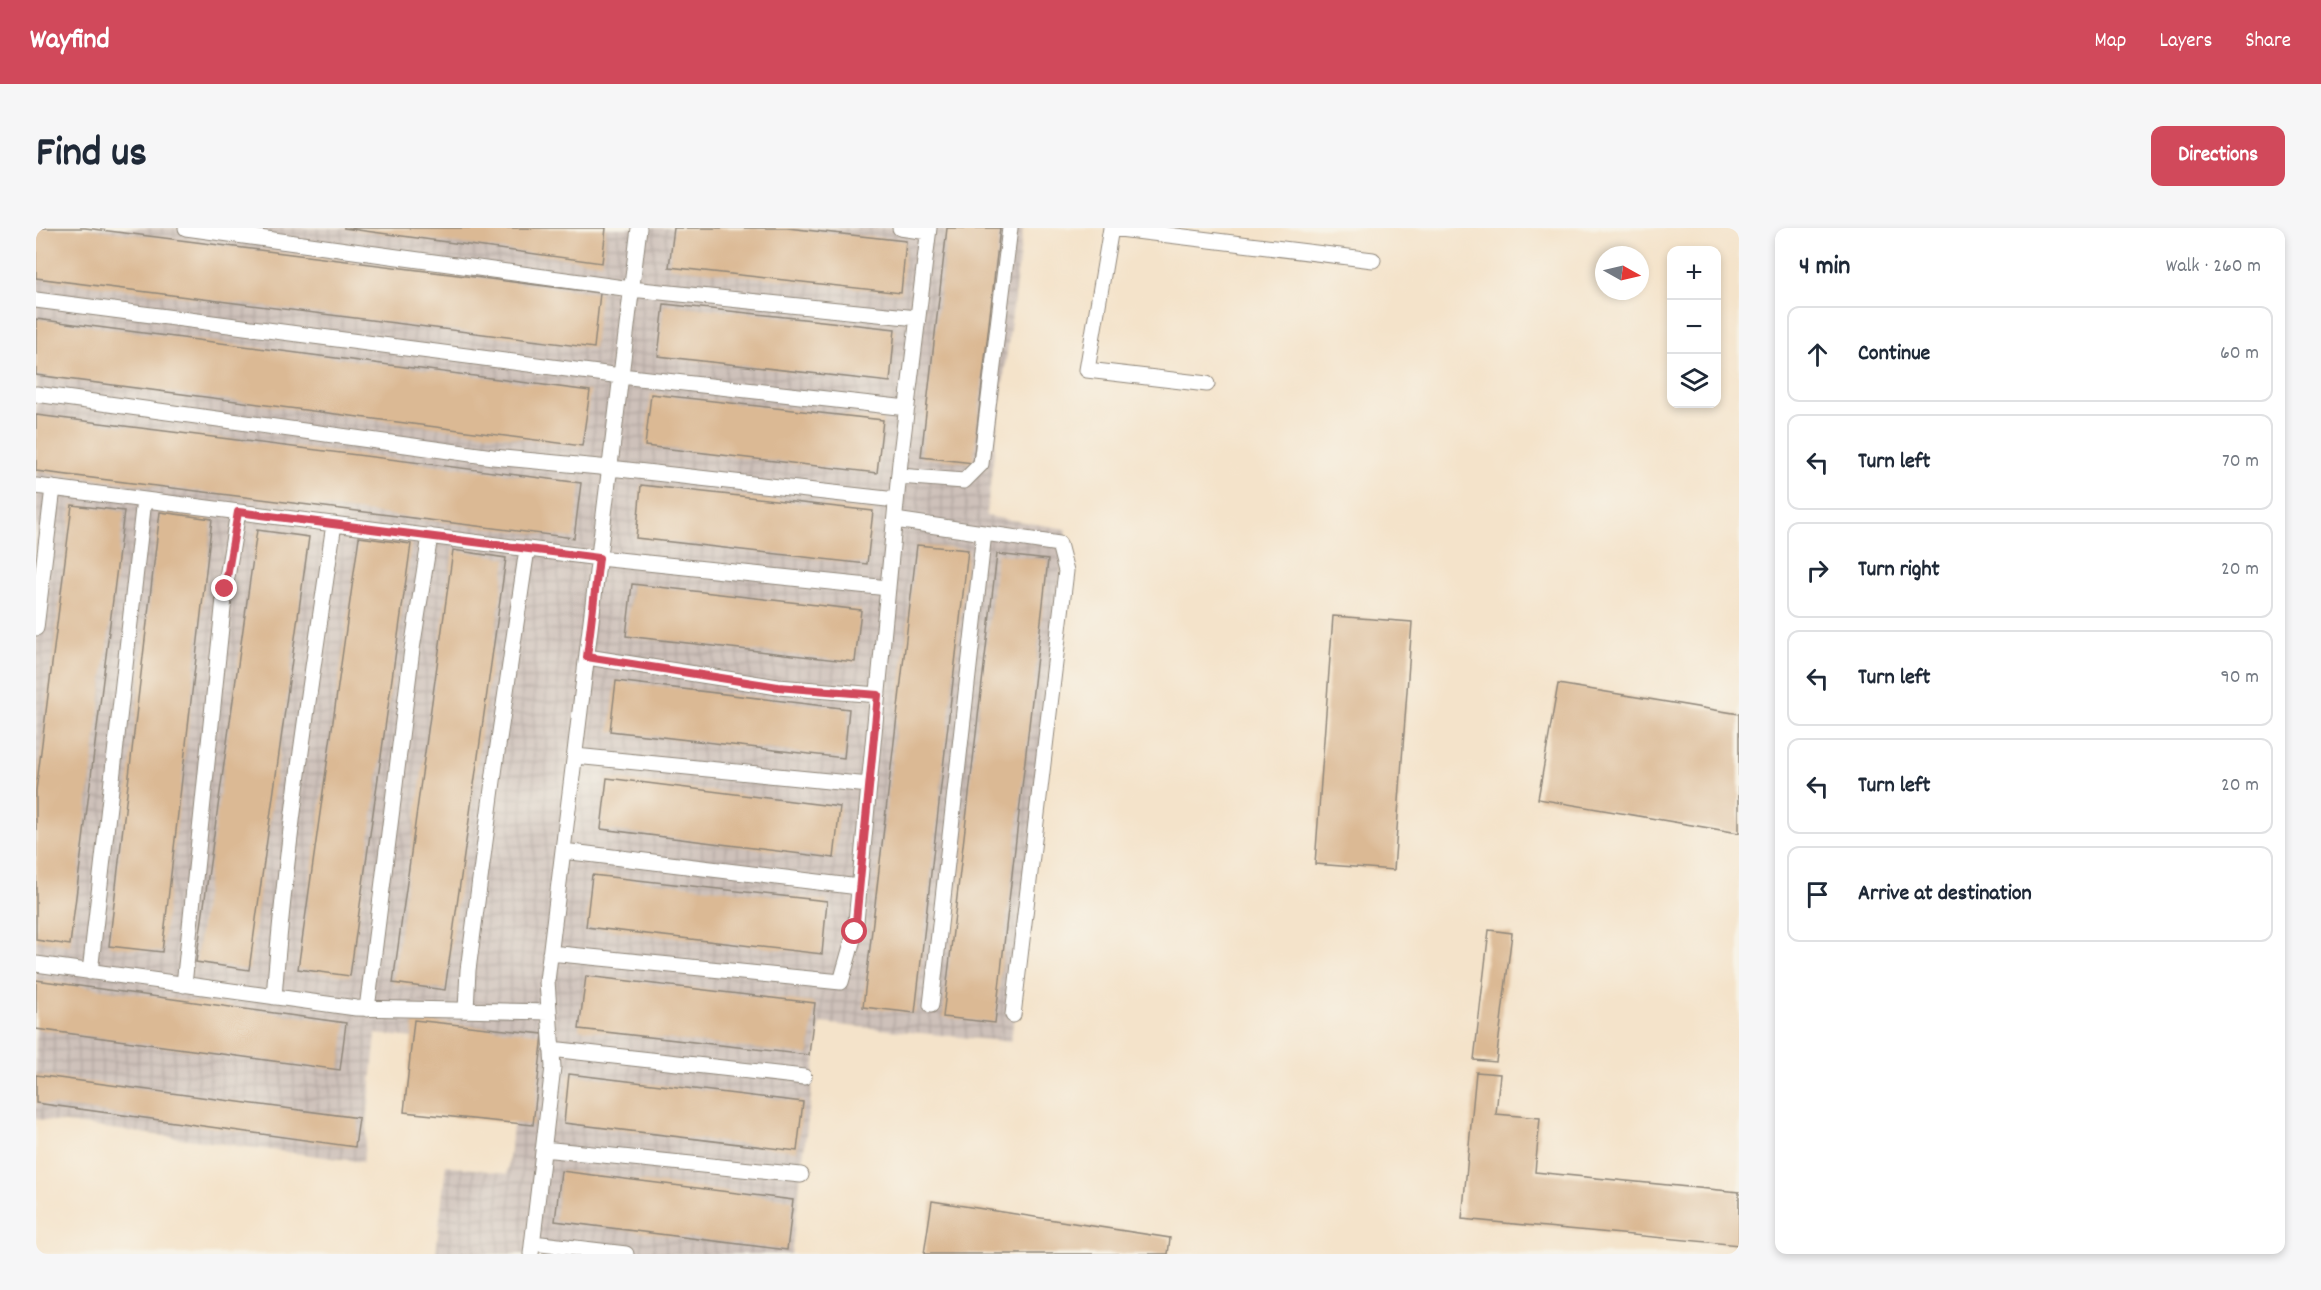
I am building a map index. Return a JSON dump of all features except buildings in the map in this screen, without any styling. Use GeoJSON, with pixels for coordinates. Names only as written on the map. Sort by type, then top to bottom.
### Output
{"type":"FeatureCollection","features":[{"type":"Feature","properties":{"kind":"lane"},"geometry":{"type":"LineString","coordinates":[[186,228],[632,289],[917,318]]}},
{"type":"Feature","properties":{"kind":"lane"},"geometry":{"type":"LineString","coordinates":[[626,1254],[532,1248],[553,1067],[547,981],[639,228]]}},
{"type":"Feature","properties":{"kind":"lane"},"geometry":{"type":"LineString","coordinates":[[550,953],[842,982],[855,932],[896,500],[928,230],[900,228]]}},
{"type":"Feature","properties":{"kind":"lane"},"geometry":{"type":"LineString","coordinates":[[899,476],[964,481],[981,464],[1010,228]]}},
{"type":"Feature","properties":{"kind":"lane"},"geometry":{"type":"LineString","coordinates":[[1207,384],[1088,370],[1111,228],[1373,260]]}},
{"type":"Feature","properties":{"kind":"lane"},"geometry":{"type":"LineString","coordinates":[[36,300],[621,376],[907,408]]}},
{"type":"Feature","properties":{"kind":"lane"},"geometry":{"type":"LineString","coordinates":[[36,394],[493,457],[896,500]]}},
{"type":"Feature","properties":{"kind":"lane"},"geometry":{"type":"LineString","coordinates":[[36,486],[599,558],[888,588]]}},
{"type":"Feature","properties":{"kind":"lane"},"geometry":{"type":"LineString","coordinates":[[36,628],[53,488]]}},
{"type":"Feature","properties":{"kind":"lane"},"geometry":{"type":"LineString","coordinates":[[90,972],[144,500]]}},
{"type":"Feature","properties":{"kind":"lane"},"geometry":{"type":"LineString","coordinates":[[184,985],[225,589],[238,512]]}},
{"type":"Feature","properties":{"kind":"lane"},"geometry":{"type":"LineString","coordinates":[[895,520],[1059,544],[1066,571],[1013,1015]]}},
{"type":"Feature","properties":{"kind":"lane"},"geometry":{"type":"LineString","coordinates":[[274,997],[278,941],[308,701],[334,524]]}},
{"type":"Feature","properties":{"kind":"lane"},"geometry":{"type":"LineString","coordinates":[[931,1005],[984,533]]}},
{"type":"Feature","properties":{"kind":"lane"},"geometry":{"type":"LineString","coordinates":[[367,1009],[412,649],[430,536]]}},
{"type":"Feature","properties":{"kind":"lane"},"geometry":{"type":"LineString","coordinates":[[466,1010],[468,970],[527,549]]}},
{"type":"Feature","properties":{"kind":"lane"},"geometry":{"type":"LineString","coordinates":[[587,657],[778,687],[878,695]]}},
{"type":"Feature","properties":{"kind":"lane"},"geometry":{"type":"LineString","coordinates":[[574,756],[869,785]]}},
{"type":"Feature","properties":{"kind":"lane"},"geometry":{"type":"LineString","coordinates":[[563,851],[859,887]]}},
{"type":"Feature","properties":{"kind":"lane"},"geometry":{"type":"LineString","coordinates":[[36,964],[367,1009],[549,1012]]}},
{"type":"Feature","properties":{"kind":"lane"},"geometry":{"type":"LineString","coordinates":[[551,1049],[804,1077]]}},
{"type":"Feature","properties":{"kind":"lane"},"geometry":{"type":"LineString","coordinates":[[543,1149],[801,1175]]}},
{"type":"Feature","properties":{"kind":"shaded area"},"geometry":{"type":"Polygon","coordinates":[[[36,228],[1023,228],[986,516],[1066,529],[1011,1042],[820,1023],[791,1254],[436,1254],[446,1165],[507,1174],[523,1049],[376,1034],[363,1162],[36,1119],[36,228]]]}},
{"type":"Feature","properties":{"kind":"route"},"geometry":{"type":"LineString","coordinates":[[225,589],[238,512],[599,558],[587,657],[778,687],[878,695],[855,932]]}}]}
